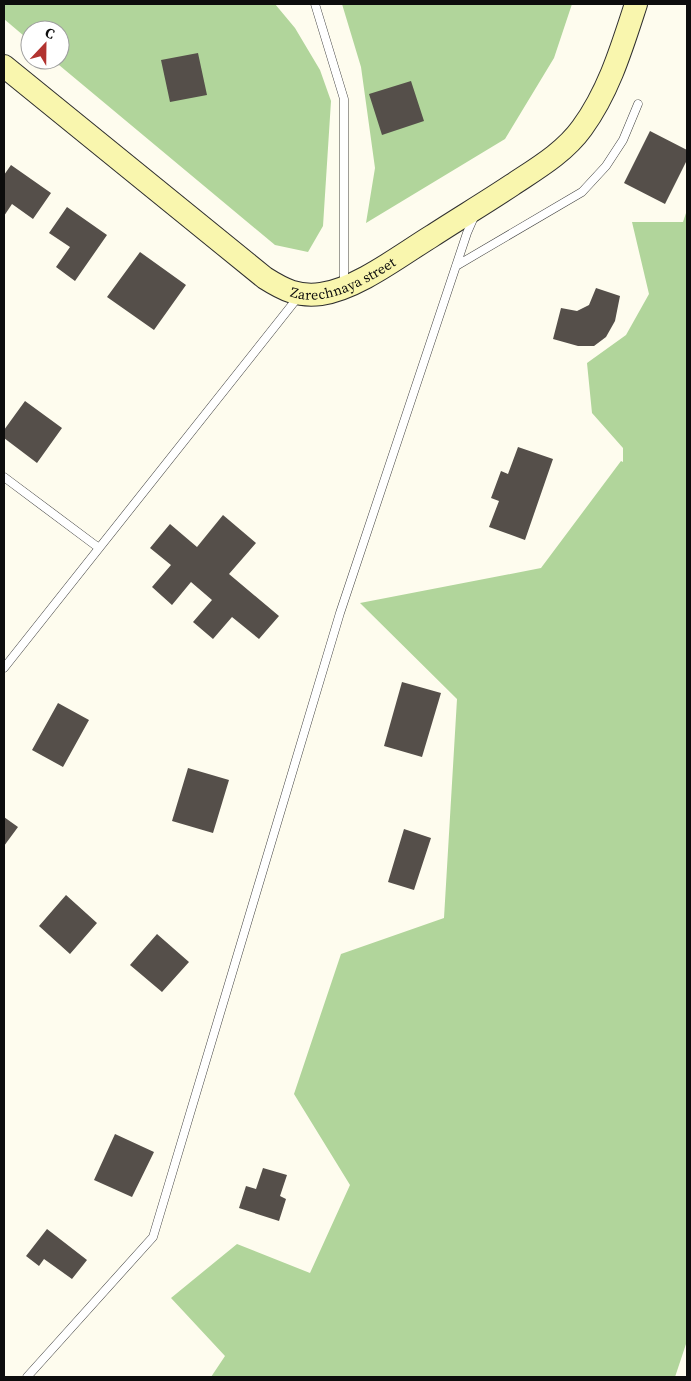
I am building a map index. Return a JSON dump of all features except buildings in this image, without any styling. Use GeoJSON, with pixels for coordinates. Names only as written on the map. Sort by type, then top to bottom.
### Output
{"type":"FeatureCollection","features":[{"type":"Feature","properties":{"kind":"main road","name":"Zarechnaya street"},"geometry":{"type":"LineString","coordinates":[[4,66],[265,278],[285,290],[300,295],[322,294],[364,278],[478,208],[541,166],[564,148],[581,129],[608,82],[636,4]]}},
{"type":"Feature","properties":{"kind":"lane"},"geometry":{"type":"LineString","coordinates":[[314,4],[344,99],[344,287]]}},
{"type":"Feature","properties":{"kind":"lane"},"geometry":{"type":"LineString","coordinates":[[456,266],[582,192],[606,166],[623,140],[638,104]]}},
{"type":"Feature","properties":{"kind":"lane"},"geometry":{"type":"LineString","coordinates":[[27,1377],[153,1237],[340,612],[467,233],[478,208]]}},
{"type":"Feature","properties":{"kind":"lane"},"geometry":{"type":"LineString","coordinates":[[4,668],[300,295]]}},
{"type":"Feature","properties":{"kind":"lane"},"geometry":{"type":"LineString","coordinates":[[4,477],[99,548]]}},
{"type":"Feature","properties":{"kind":"green space"},"geometry":{"type":"Polygon","coordinates":[[[4,4],[275,4],[295,28],[320,70],[331,101],[323,226],[308,252],[275,245],[65,70],[70,70],[70,20],[20,20],[20,33],[4,19],[4,4]]]}},
{"type":"Feature","properties":{"kind":"green space"},"geometry":{"type":"Polygon","coordinates":[[[342,4],[572,4],[554,58],[505,139],[366,223],[375,168],[361,67],[342,4]]]}},
{"type":"Feature","properties":{"kind":"green space"},"geometry":{"type":"Polygon","coordinates":[[[687,210],[687,1341],[675,1377],[211,1377],[225,1356],[171,1298],[237,1244],[310,1273],[350,1185],[294,1094],[341,954],[444,918],[457,699],[360,603],[541,568],[621,461],[623,462],[623,448],[592,413],[587,363],[626,335],[649,294],[632,222],[683,222],[687,210]]]}}]}
